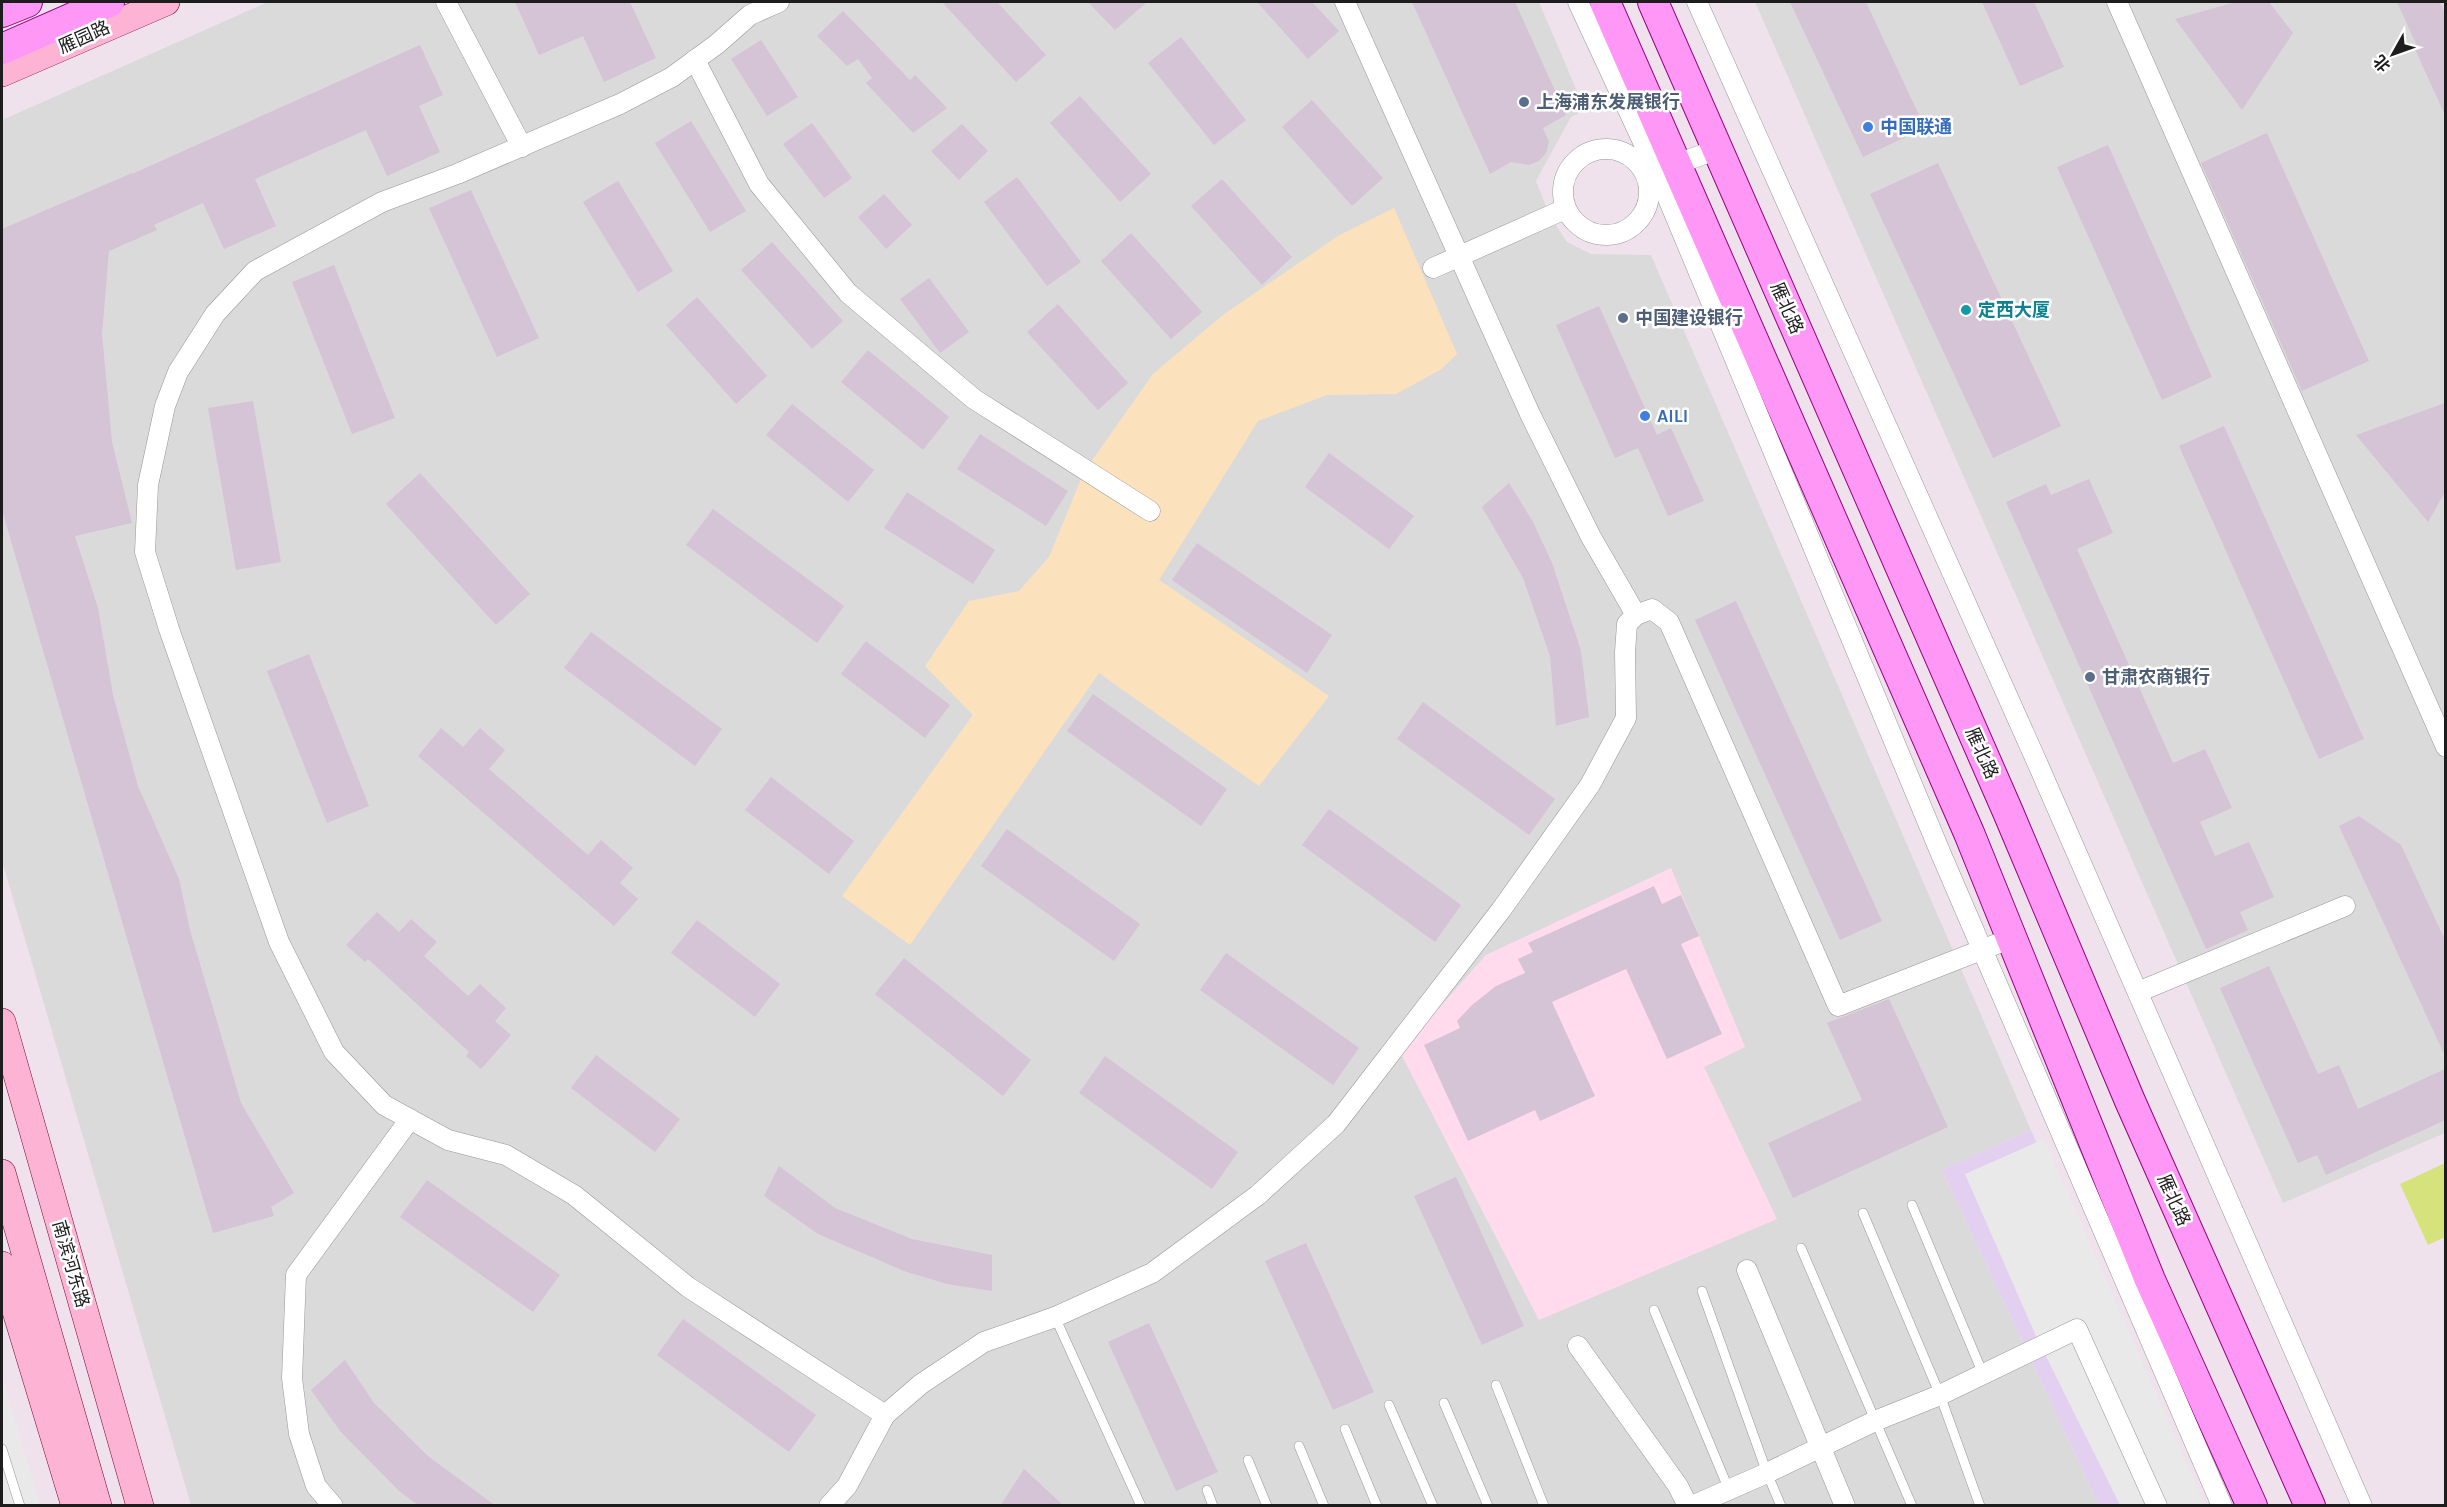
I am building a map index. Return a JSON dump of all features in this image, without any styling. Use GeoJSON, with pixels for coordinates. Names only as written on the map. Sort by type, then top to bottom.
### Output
{"type":"FeatureCollection","features":[{"type":"Feature","properties":{"kind":"main road"},"geometry":{"type":"LineString","coordinates":[[2,12],[27,2]]}},
{"type":"Feature","properties":{"kind":"main road"},"geometry":{"type":"LineString","coordinates":[[2,49],[110,2]]}},
{"type":"Feature","properties":{"kind":"main road","name":"雁园路"},"geometry":{"type":"LineString","coordinates":[[2,74],[166,2]]}},
{"type":"Feature","properties":{"kind":"main road"},"geometry":{"type":"LineString","coordinates":[[1605,2],[1660,170],[1969,833],[2150,1280],[2252,1506]]}},
{"type":"Feature","properties":{"kind":"main road","name":"雁北路"},"geometry":{"type":"LineString","coordinates":[[1653,2],[2008,812],[2130,1101],[2310,1506]]}},
{"type":"Feature","properties":{"kind":"main road","name":"南滨河东路"},"geometry":{"type":"LineString","coordinates":[[2,1022],[140,1506]]}},
{"type":"Feature","properties":{"kind":"main road"},"geometry":{"type":"LineString","coordinates":[[2,1173],[98,1506]]}},
{"type":"Feature","properties":{"kind":"main road"},"geometry":{"type":"LineString","coordinates":[[2,1264],[75,1506]]}},
{"type":"Feature","properties":{"kind":"street"},"geometry":{"type":"LineString","coordinates":[[432,2],[447,2],[522,147]]}},
{"type":"Feature","properties":{"kind":"street"},"geometry":{"type":"LineString","coordinates":[[779,2],[750,15],[672,77],[620,104],[457,174],[382,202],[255,271],[215,314],[178,372],[165,406],[148,485],[145,552],[169,629],[279,942],[334,1052],[384,1105],[448,1140],[506,1155],[574,1195],[688,1287],[885,1415]]}},
{"type":"Feature","properties":{"kind":"street"},"geometry":{"type":"LineString","coordinates":[[1345,2],[1535,424],[1590,537],[1636,615]]}},
{"type":"Feature","properties":{"kind":"street"},"geometry":{"type":"LineString","coordinates":[[1578,2],[1660,170],[1982,949],[2220,1505]]}},
{"type":"Feature","properties":{"kind":"street"},"geometry":{"type":"LineString","coordinates":[[1697,2],[2138,992],[2362,1506]]}},
{"type":"Feature","properties":{"kind":"street"},"geometry":{"type":"LineString","coordinates":[[2117,2],[2445,747]]}},
{"type":"Feature","properties":{"kind":"street"},"geometry":{"type":"LineString","coordinates":[[695,60],[759,184],[848,293],[974,399],[1150,511]]}},
{"type":"Feature","properties":{"kind":"street"},"geometry":{"type":"LineString","coordinates":[[1660,170],[1650,192],[1647,209],[1638,223],[1623,233],[1606,236],[1589,233],[1575,223],[1565,209],[1562,192],[1565,175],[1575,161],[1589,151],[1606,148],[1623,151],[1637,161],[1660,170],[1718,149]]}},
{"type":"Feature","properties":{"kind":"street"},"geometry":{"type":"LineString","coordinates":[[1432,268],[1565,209]]}},
{"type":"Feature","properties":{"kind":"street"},"geometry":{"type":"LineString","coordinates":[[829,1506],[847,1486],[885,1415],[921,1384],[984,1342],[1055,1317],[1152,1273],[1258,1195],[1336,1124],[1501,910],[1590,785],[1626,718],[1627,624],[1636,615],[1652,609],[1669,622],[1838,1006],[2012,938]]}},
{"type":"Feature","properties":{"kind":"street"},"geometry":{"type":"LineString","coordinates":[[2138,992],[2345,906]]}},
{"type":"Feature","properties":{"kind":"street"},"geometry":{"type":"LineString","coordinates":[[333,1506],[316,1486],[299,1434],[292,1378],[296,1275],[410,1119]]}},
{"type":"Feature","properties":{"kind":"street"},"geometry":{"type":"LineString","coordinates":[[1747,1270],[1845,1506]]}},
{"type":"Feature","properties":{"kind":"street"},"geometry":{"type":"LineString","coordinates":[[1578,1346],[1690,1506],[1767,1473],[1875,1421],[1940,1395],[2077,1329],[2157,1506]]}},
{"type":"Feature","properties":{"kind":"lane"},"geometry":{"type":"LineString","coordinates":[[1912,1205],[1983,1374]]}},
{"type":"Feature","properties":{"kind":"lane"},"geometry":{"type":"LineString","coordinates":[[1863,1213],[1940,1395],[1980,1506]]}},
{"type":"Feature","properties":{"kind":"lane"},"geometry":{"type":"LineString","coordinates":[[1801,1248],[1912,1506]]}},
{"type":"Feature","properties":{"kind":"lane"},"geometry":{"type":"LineString","coordinates":[[1702,1291],[1781,1506]]}},
{"type":"Feature","properties":{"kind":"lane"},"geometry":{"type":"LineString","coordinates":[[1654,1310],[1729,1490]]}},
{"type":"Feature","properties":{"kind":"lane"},"geometry":{"type":"LineString","coordinates":[[1055,1317],[1141,1506]]}},
{"type":"Feature","properties":{"kind":"lane"},"geometry":{"type":"LineString","coordinates":[[1496,1385],[1544,1506]]}},
{"type":"Feature","properties":{"kind":"lane"},"geometry":{"type":"LineString","coordinates":[[1444,1403],[1488,1506]]}},
{"type":"Feature","properties":{"kind":"lane"},"geometry":{"type":"LineString","coordinates":[[1389,1405],[1433,1506]]}},
{"type":"Feature","properties":{"kind":"lane"},"geometry":{"type":"LineString","coordinates":[[1345,1429],[1377,1506]]}},
{"type":"Feature","properties":{"kind":"lane"},"geometry":{"type":"LineString","coordinates":[[1299,1446],[1324,1506]]}},
{"type":"Feature","properties":{"kind":"lane"},"geometry":{"type":"LineString","coordinates":[[2,1449],[20,1506]]}},
{"type":"Feature","properties":{"kind":"lane"},"geometry":{"type":"LineString","coordinates":[[1248,1460],[1267,1506]]}},
{"type":"Feature","properties":{"kind":"lane"},"geometry":{"type":"LineString","coordinates":[[1206,1490],[1213,1506]]}},
{"type":"Feature","properties":{"kind":"shaded area"},"geometry":{"type":"Polygon","coordinates":[[[268,2],[1539,2],[1585,110],[1571,117],[1536,181],[1550,216],[1567,242],[1591,254],[1651,255],[2031,1130],[1942,1170],[2099,1505],[191,1505],[2,861],[2,120],[268,2]]]}},
{"type":"Feature","properties":{"kind":"shaded area"},"geometry":{"type":"Polygon","coordinates":[[[1755,2],[2445,2],[2445,1133],[2283,1203],[1755,2]]]}},
{"type":"Feature","properties":{"kind":"shaded area"},"geometry":{"type":"Polygon","coordinates":[[[1394,208],[1457,354],[1440,370],[1396,394],[1327,395],[1258,421],[1159,580],[1329,696],[1259,786],[1099,673],[910,945],[842,896],[973,715],[925,666],[969,601],[1019,591],[1049,557],[1084,472],[1153,374],[1223,315],[1338,236],[1394,208]]]}},
{"type":"Feature","properties":{"kind":"shaded area"},"geometry":{"type":"Polygon","coordinates":[[[1671,868],[1745,1047],[1704,1067],[1777,1219],[1539,1320],[1400,1052],[1486,955],[1671,868]]]}},
{"type":"Feature","properties":{"kind":"shaded area"},"geometry":{"type":"Polygon","coordinates":[[[2031,1130],[2195,1505],[2099,1505],[1942,1170],[2031,1130]]]}},
{"type":"Feature","properties":{"kind":"shaded area"},"geometry":{"type":"Polygon","coordinates":[[[2044,1139],[2205,1505],[2120,1505],[2036,1336],[1965,1174],[2044,1139]]]}},
{"type":"Feature","properties":{"kind":"shaded area"},"geometry":{"type":"Polygon","coordinates":[[[2,1376],[40,1505],[2,1505],[2,1376]]]}},
{"type":"Feature","properties":{"kind":"green space"},"geometry":{"type":"Polygon","coordinates":[[[2445,1163],[2445,1237],[2428,1245],[2400,1184],[2445,1163]]]}},
{"type":"Feature","properties":{"kind":"building"},"geometry":{"type":"Polygon","coordinates":[[[515,2],[630,2],[656,58],[604,82],[583,36],[539,55],[515,2]]]}},
{"type":"Feature","properties":{"kind":"building"},"geometry":{"type":"Polygon","coordinates":[[[942,2],[997,2],[1046,55],[1016,82],[942,2]]]}},
{"type":"Feature","properties":{"kind":"building"},"geometry":{"type":"Polygon","coordinates":[[[1088,2],[1147,2],[1115,30],[1088,2]]]}},
{"type":"Feature","properties":{"kind":"building"},"geometry":{"type":"Polygon","coordinates":[[[1257,2],[1312,2],[1339,31],[1308,59],[1257,2]]]}},
{"type":"Feature","properties":{"kind":"building"},"geometry":{"type":"Polygon","coordinates":[[[1412,2],[1515,2],[1566,115],[1543,128],[1549,142],[1546,153],[1539,161],[1529,165],[1511,162],[1490,174],[1412,2]]]}},
{"type":"Feature","properties":{"kind":"building"},"geometry":{"type":"Polygon","coordinates":[[[1790,2],[1866,2],[1925,128],[1863,157],[1790,2]]]}},
{"type":"Feature","properties":{"kind":"building"},"geometry":{"type":"Polygon","coordinates":[[[1982,2],[2034,2],[2064,67],[2020,86],[1982,2]]]}},
{"type":"Feature","properties":{"kind":"building"},"geometry":{"type":"Polygon","coordinates":[[[2236,2],[2269,2],[2293,33],[2242,110],[2175,19],[2236,2]]]}},
{"type":"Feature","properties":{"kind":"building"},"geometry":{"type":"Polygon","coordinates":[[[2397,2],[2440,2],[2445,14],[2445,115],[2414,47],[2417,46],[2397,2]]]}},
{"type":"Feature","properties":{"kind":"building"},"geometry":{"type":"Polygon","coordinates":[[[843,11],[910,80],[915,75],[947,108],[913,133],[866,83],[872,78],[858,59],[847,66],[817,36],[843,11]]]}},
{"type":"Feature","properties":{"kind":"building"},"geometry":{"type":"Polygon","coordinates":[[[1181,37],[1246,120],[1214,145],[1148,63],[1181,37]]]}},
{"type":"Feature","properties":{"kind":"building"},"geometry":{"type":"Polygon","coordinates":[[[761,40],[798,97],[767,116],[731,59],[761,40]]]}},
{"type":"Feature","properties":{"kind":"building"},"geometry":{"type":"Polygon","coordinates":[[[420,45],[443,95],[419,106],[440,152],[387,176],[366,130],[255,179],[276,226],[224,249],[203,203],[154,225],[157,230],[109,251],[102,334],[112,442],[132,523],[75,536],[98,608],[113,695],[138,786],[179,879],[190,930],[241,1103],[294,1193],[271,1207],[274,1216],[213,1233],[2,510],[2,229],[132,174],[420,45]]]}},
{"type":"Feature","properties":{"kind":"building"},"geometry":{"type":"Polygon","coordinates":[[[1080,96],[1151,174],[1120,202],[1050,123],[1080,96]]]}},
{"type":"Feature","properties":{"kind":"building"},"geometry":{"type":"Polygon","coordinates":[[[1312,100],[1383,178],[1352,206],[1282,127],[1312,100]]]}},
{"type":"Feature","properties":{"kind":"building"},"geometry":{"type":"Polygon","coordinates":[[[691,121],[746,211],[710,232],[655,143],[691,121]]]}},
{"type":"Feature","properties":{"kind":"building"},"geometry":{"type":"Polygon","coordinates":[[[812,123],[852,178],[824,198],[783,144],[812,123]]]}},
{"type":"Feature","properties":{"kind":"building"},"geometry":{"type":"Polygon","coordinates":[[[962,124],[988,151],[959,180],[931,151],[962,124]]]}},
{"type":"Feature","properties":{"kind":"building"},"geometry":{"type":"Polygon","coordinates":[[[2267,133],[2369,361],[2302,391],[2201,163],[2267,133]]]}},
{"type":"Feature","properties":{"kind":"building"},"geometry":{"type":"Polygon","coordinates":[[[2108,145],[2212,377],[2162,400],[2057,167],[2108,145]]]}},
{"type":"Feature","properties":{"kind":"building","name":"定西大厦"},"geometry":{"type":"Polygon","coordinates":[[[1938,163],[2061,426],[1993,458],[1870,194],[1938,163]]]}},
{"type":"Feature","properties":{"kind":"building"},"geometry":{"type":"Polygon","coordinates":[[[1017,177],[1081,262],[1047,286],[984,202],[1017,177]]]}},
{"type":"Feature","properties":{"kind":"building"},"geometry":{"type":"Polygon","coordinates":[[[1222,179],[1292,257],[1262,285],[1191,206],[1222,179]]]}},
{"type":"Feature","properties":{"kind":"building"},"geometry":{"type":"Polygon","coordinates":[[[618,181],[673,271],[638,292],[583,202],[618,181]]]}},
{"type":"Feature","properties":{"kind":"building"},"geometry":{"type":"Polygon","coordinates":[[[471,190],[539,338],[497,357],[429,208],[471,190]]]}},
{"type":"Feature","properties":{"kind":"building"},"geometry":{"type":"Polygon","coordinates":[[[884,194],[912,225],[886,249],[858,217],[884,194]]]}},
{"type":"Feature","properties":{"kind":"building"},"geometry":{"type":"Polygon","coordinates":[[[1131,233],[1202,312],[1171,339],[1101,261],[1131,233]]]}},
{"type":"Feature","properties":{"kind":"building"},"geometry":{"type":"Polygon","coordinates":[[[772,242],[843,321],[812,349],[741,270],[772,242]]]}},
{"type":"Feature","properties":{"kind":"building"},"geometry":{"type":"Polygon","coordinates":[[[334,265],[395,418],[352,434],[292,282],[334,265]]]}},
{"type":"Feature","properties":{"kind":"building"},"geometry":{"type":"Polygon","coordinates":[[[929,278],[969,332],[940,353],[900,299],[929,278]]]}},
{"type":"Feature","properties":{"kind":"building"},"geometry":{"type":"Polygon","coordinates":[[[697,297],[767,376],[736,404],[666,325],[697,297]]]}},
{"type":"Feature","properties":{"kind":"building"},"geometry":{"type":"Polygon","coordinates":[[[1058,304],[1128,383],[1098,410],[1027,332],[1058,304]]]}},
{"type":"Feature","properties":{"kind":"building"},"geometry":{"type":"Polygon","coordinates":[[[1599,306],[1657,435],[1671,428],[1704,501],[1668,516],[1638,448],[1615,458],[1556,325],[1599,306]]]}},
{"type":"Feature","properties":{"kind":"building"},"geometry":{"type":"Polygon","coordinates":[[[868,350],[949,417],[923,450],[841,382],[868,350]]]}},
{"type":"Feature","properties":{"kind":"building"},"geometry":{"type":"Polygon","coordinates":[[[253,401],[281,562],[236,570],[208,408],[253,401]]]}},
{"type":"Feature","properties":{"kind":"building"},"geometry":{"type":"Polygon","coordinates":[[[2445,403],[2445,492],[2428,522],[2356,435],[2445,403]]]}},
{"type":"Feature","properties":{"kind":"building"},"geometry":{"type":"Polygon","coordinates":[[[792,404],[874,470],[848,502],[766,435],[792,404]]]}},
{"type":"Feature","properties":{"kind":"building"},"geometry":{"type":"Polygon","coordinates":[[[2224,426],[2364,739],[2319,759],[2179,446],[2224,426]]]}},
{"type":"Feature","properties":{"kind":"building"},"geometry":{"type":"Polygon","coordinates":[[[980,434],[1068,491],[1046,526],[957,469],[980,434]]]}},
{"type":"Feature","properties":{"kind":"building"},"geometry":{"type":"Polygon","coordinates":[[[1329,453],[1414,516],[1389,549],[1305,487],[1329,453]]]}},
{"type":"Feature","properties":{"kind":"building"},"geometry":{"type":"Polygon","coordinates":[[[420,473],[530,594],[496,625],[386,504],[420,473]]]}},
{"type":"Feature","properties":{"kind":"building"},"geometry":{"type":"Polygon","coordinates":[[[2089,479],[2113,533],[2077,549],[2173,763],[2205,749],[2232,808],[2200,822],[2215,856],[2249,842],[2274,897],[2240,912],[2248,930],[2206,949],[2006,502],[2046,484],[2051,495],[2089,479]]]}},
{"type":"Feature","properties":{"kind":"building"},"geometry":{"type":"Polygon","coordinates":[[[1509,483],[1533,522],[1552,563],[1581,651],[1589,717],[1556,726],[1550,656],[1523,578],[1482,507],[1509,483]]]}},
{"type":"Feature","properties":{"kind":"building"},"geometry":{"type":"Polygon","coordinates":[[[907,492],[995,550],[973,584],[884,528],[907,492]]]}},
{"type":"Feature","properties":{"kind":"building"},"geometry":{"type":"Polygon","coordinates":[[[713,509],[844,606],[817,643],[686,545],[713,509]]]}},
{"type":"Feature","properties":{"kind":"building"},"geometry":{"type":"Polygon","coordinates":[[[1197,543],[1332,635],[1307,673],[1172,580],[1197,543]]]}},
{"type":"Feature","properties":{"kind":"building"},"geometry":{"type":"Polygon","coordinates":[[[1736,601],[1882,921],[1840,940],[1695,620],[1736,601]]]}},
{"type":"Feature","properties":{"kind":"building"},"geometry":{"type":"Polygon","coordinates":[[[591,632],[722,729],[695,766],[564,668],[591,632]]]}},
{"type":"Feature","properties":{"kind":"building"},"geometry":{"type":"Polygon","coordinates":[[[866,641],[950,705],[925,738],[841,674],[866,641]]]}},
{"type":"Feature","properties":{"kind":"building"},"geometry":{"type":"Polygon","coordinates":[[[309,654],[369,806],[327,823],[267,671],[309,654]]]}},
{"type":"Feature","properties":{"kind":"building"},"geometry":{"type":"Polygon","coordinates":[[[1093,694],[1227,789],[1201,826],[1067,731],[1093,694]]]}},
{"type":"Feature","properties":{"kind":"building"},"geometry":{"type":"Polygon","coordinates":[[[1423,702],[1555,799],[1529,835],[1397,739],[1423,702]]]}},
{"type":"Feature","properties":{"kind":"building"},"geometry":{"type":"Polygon","coordinates":[[[441,728],[463,747],[480,728],[505,750],[489,769],[588,855],[601,840],[633,868],[620,883],[638,899],[614,926],[418,756],[441,728]]]}},
{"type":"Feature","properties":{"kind":"building"},"geometry":{"type":"Polygon","coordinates":[[[771,777],[854,841],[829,874],[745,810],[771,777]]]}},
{"type":"Feature","properties":{"kind":"building"},"geometry":{"type":"Polygon","coordinates":[[[1329,809],[1461,905],[1435,942],[1302,845],[1329,809]]]}},
{"type":"Feature","properties":{"kind":"building"},"geometry":{"type":"Polygon","coordinates":[[[2359,816],[2401,845],[2445,940],[2445,1056],[2339,826],[2359,816]]]}},
{"type":"Feature","properties":{"kind":"building"},"geometry":{"type":"Polygon","coordinates":[[[1007,829],[1140,924],[1114,961],[981,866],[1007,829]]]}},
{"type":"Feature","properties":{"kind":"building"},"geometry":{"type":"Polygon","coordinates":[[[1654,886],[1662,904],[1681,895],[1699,936],[1681,944],[1722,1034],[1667,1059],[1626,969],[1552,1002],[1595,1096],[1540,1121],[1535,1110],[1468,1141],[1424,1045],[1460,1028],[1457,1021],[1472,1005],[1496,986],[1525,973],[1518,959],[1533,952],[1528,943],[1654,886]]]}},
{"type":"Feature","properties":{"kind":"building"},"geometry":{"type":"Polygon","coordinates":[[[377,912],[399,932],[411,919],[437,942],[424,956],[468,996],[480,984],[506,1008],[495,1021],[511,1035],[481,1069],[466,1056],[469,1052],[368,959],[365,962],[346,945],[377,912]]]}},
{"type":"Feature","properties":{"kind":"building"},"geometry":{"type":"Polygon","coordinates":[[[697,920],[780,984],[755,1017],[671,953],[697,920]]]}},
{"type":"Feature","properties":{"kind":"building"},"geometry":{"type":"Polygon","coordinates":[[[1226,953],[1359,1048],[1333,1085],[1200,990],[1226,953]]]}},
{"type":"Feature","properties":{"kind":"building"},"geometry":{"type":"Polygon","coordinates":[[[904,958],[1031,1060],[1003,1096],[875,994],[904,958]]]}},
{"type":"Feature","properties":{"kind":"building"},"geometry":{"type":"Polygon","coordinates":[[[2269,966],[2318,1074],[2339,1065],[2358,1109],[2445,1069],[2445,1120],[2326,1175],[2317,1155],[2298,1163],[2220,988],[2269,966]]]}},
{"type":"Feature","properties":{"kind":"building"},"geometry":{"type":"Polygon","coordinates":[[[1889,999],[1948,1127],[1793,1198],[1768,1143],[1862,1100],[1827,1023],[1889,999]]]}},
{"type":"Feature","properties":{"kind":"building"},"geometry":{"type":"Polygon","coordinates":[[[596,1055],[680,1119],[655,1152],[571,1088],[596,1055]]]}},
{"type":"Feature","properties":{"kind":"building"},"geometry":{"type":"Polygon","coordinates":[[[1105,1056],[1238,1152],[1212,1189],[1079,1093],[1105,1056]]]}},
{"type":"Feature","properties":{"kind":"building"},"geometry":{"type":"Polygon","coordinates":[[[779,1166],[835,1208],[912,1239],[992,1255],[992,1291],[947,1284],[904,1271],[818,1234],[764,1196],[779,1166]]]}},
{"type":"Feature","properties":{"kind":"building"},"geometry":{"type":"Polygon","coordinates":[[[1456,1177],[1524,1326],[1482,1345],[1414,1196],[1456,1177]]]}},
{"type":"Feature","properties":{"kind":"building"},"geometry":{"type":"Polygon","coordinates":[[[427,1180],[560,1275],[533,1312],[400,1217],[427,1180]]]}},
{"type":"Feature","properties":{"kind":"building"},"geometry":{"type":"Polygon","coordinates":[[[1306,1243],[1374,1392],[1333,1410],[1265,1261],[1306,1243]]]}},
{"type":"Feature","properties":{"kind":"building"},"geometry":{"type":"Polygon","coordinates":[[[683,1319],[816,1415],[789,1452],[657,1355],[683,1319]]]}},
{"type":"Feature","properties":{"kind":"building"},"geometry":{"type":"Polygon","coordinates":[[[1149,1323],[1218,1472],[1176,1491],[1108,1342],[1149,1323]]]}},
{"type":"Feature","properties":{"kind":"building"},"geometry":{"type":"Polygon","coordinates":[[[345,1360],[374,1403],[429,1457],[496,1506],[419,1506],[399,1491],[340,1431],[311,1390],[345,1360]]]}},
{"type":"Feature","properties":{"kind":"building"},"geometry":{"type":"Polygon","coordinates":[[[1024,1469],[1064,1506],[1000,1506],[1024,1469]]]}},
{"type":"Feature","properties":{"kind":"place","name":"上海浦东发展银行"},"geometry":{"type":"Point","coordinates":[1524,102]}},
{"type":"Feature","properties":{"kind":"place","name":"中国联通"},"geometry":{"type":"Point","coordinates":[1868,127]}},
{"type":"Feature","properties":{"kind":"place","name":"定西大厦"},"geometry":{"type":"Point","coordinates":[1966,310]}},
{"type":"Feature","properties":{"kind":"place","name":"中国建设银行"},"geometry":{"type":"Point","coordinates":[1623,318]}},
{"type":"Feature","properties":{"kind":"place","name":"AILI"},"geometry":{"type":"Point","coordinates":[1645,416]}},
{"type":"Feature","properties":{"kind":"place","name":"甘肃农商银行"},"geometry":{"type":"Point","coordinates":[2090,677]}}]}
